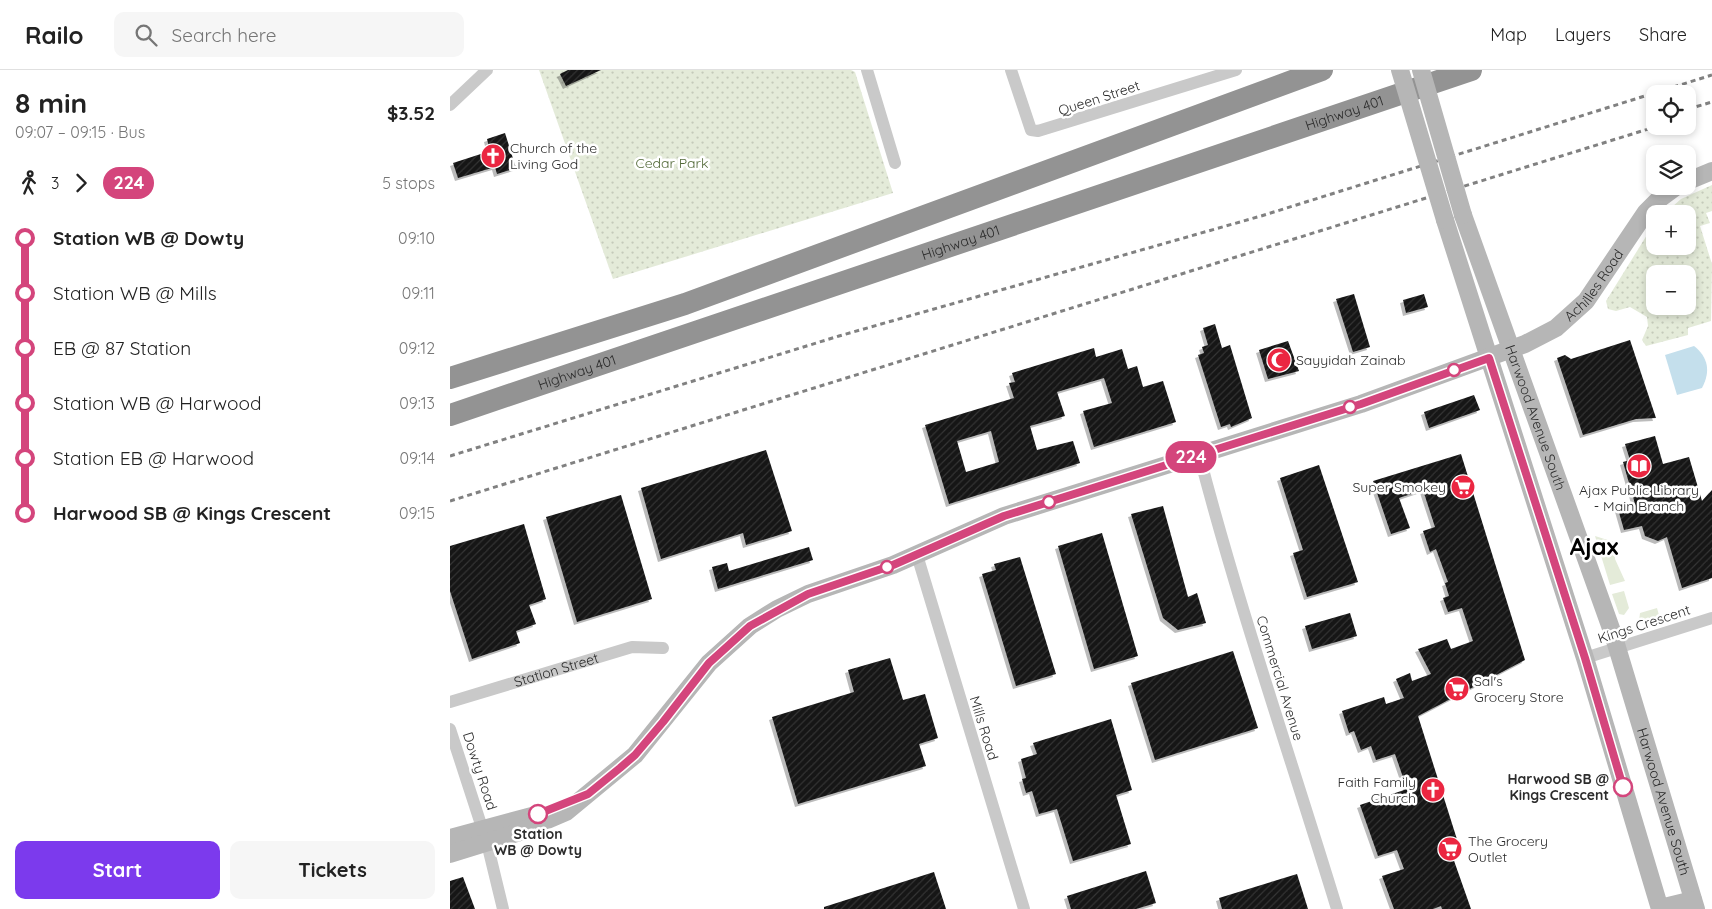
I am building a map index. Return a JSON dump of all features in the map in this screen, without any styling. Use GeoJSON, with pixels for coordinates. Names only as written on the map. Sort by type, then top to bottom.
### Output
{"type":"FeatureCollection","features":[{"type":"Feature","properties":{"kind":"highway"},"geometry":{"type":"LineString","coordinates":[[450,378],[685,304],[1322,70]]}},
{"type":"Feature","properties":{"kind":"highway","name":"Highway 401"},"geometry":{"type":"LineString","coordinates":[[450,415],[1471,70]]}},
{"type":"Feature","properties":{"kind":"main road","name":"Harwood Avenue South"},"geometry":{"type":"LineString","coordinates":[[1400,70],[1445,220],[1585,658],[1660,909]]}},
{"type":"Feature","properties":{"kind":"main road","name":"Harwood Avenue South"},"geometry":{"type":"LineString","coordinates":[[1421,70],[1463,215],[1618,648],[1694,905]]}},
{"type":"Feature","properties":{"kind":"main road"},"geometry":{"type":"LineString","coordinates":[[1696,178],[1712,171]]}},
{"type":"Feature","properties":{"kind":"main road","name":"Achilles Road"},"geometry":{"type":"LineString","coordinates":[[1489,358],[1556,328],[1572,316],[1594,289],[1642,218],[1665,195]]}},
{"type":"Feature","properties":{"kind":"main road"},"geometry":{"type":"LineString","coordinates":[[450,838],[485,836],[544,823],[566,812],[635,755],[709,663],[750,626],[808,594],[893,565],[1004,516],[1361,404],[1489,358]]}},
{"type":"Feature","properties":{"kind":"main road"},"geometry":{"type":"LineString","coordinates":[[450,854],[485,836]]}},
{"type":"Feature","properties":{"kind":"main road"},"geometry":{"type":"LineString","coordinates":[[1660,909],[1694,905]]}},
{"type":"Feature","properties":{"kind":"street"},"geometry":{"type":"LineString","coordinates":[[450,105],[487,70]]}},
{"type":"Feature","properties":{"kind":"street"},"geometry":{"type":"LineString","coordinates":[[867,70],[895,163]]}},
{"type":"Feature","properties":{"kind":"street","name":"Queen Street"},"geometry":{"type":"LineString","coordinates":[[1011,70],[1031,130],[1038,131],[1236,70]]}},
{"type":"Feature","properties":{"kind":"street","name":"Commercial Avenue"},"geometry":{"type":"LineString","coordinates":[[1199,454],[1216,518],[1294,776],[1337,909]]}},
{"type":"Feature","properties":{"kind":"street","name":"Mills Road"},"geometry":{"type":"LineString","coordinates":[[917,555],[1024,909]]}},
{"type":"Feature","properties":{"kind":"street","name":"Kings Crescent"},"geometry":{"type":"LineString","coordinates":[[1585,658],[1712,618]]}},
{"type":"Feature","properties":{"kind":"street","name":"Station Street"},"geometry":{"type":"LineString","coordinates":[[450,702],[632,647],[663,648]]}},
{"type":"Feature","properties":{"kind":"street","name":"Dowty Road"},"geometry":{"type":"LineString","coordinates":[[450,729],[485,836],[504,909]]}},
{"type":"Feature","properties":{"kind":"green space","name":"Cedar Park"},"geometry":{"type":"Polygon","coordinates":[[[539,70],[851,70],[855,72],[893,193],[613,279],[539,70]]]}},
{"type":"Feature","properties":{"kind":"green space"},"geometry":{"type":"Polygon","coordinates":[[[1712,185],[1712,211],[1706,213],[1710,223],[1700,226],[1712,264],[1711,321],[1688,328],[1688,335],[1646,346],[1642,340],[1648,326],[1647,317],[1630,307],[1616,311],[1608,309],[1606,301],[1646,237],[1646,255],[1696,255],[1696,205],[1674,205],[1681,199],[1690,195],[1696,195],[1696,192],[1712,185]]]}},
{"type":"Feature","properties":{"kind":"green space"},"geometry":{"type":"Polygon","coordinates":[[[1595,536],[1614,542],[1615,559],[1625,581],[1610,585],[1595,536]]]}},
{"type":"Feature","properties":{"kind":"green space"},"geometry":{"type":"Polygon","coordinates":[[[1624,591],[1629,608],[1624,615],[1619,614],[1612,594],[1624,591]]]}},
{"type":"Feature","properties":{"kind":"green space"},"geometry":{"type":"Polygon","coordinates":[[[1657,608],[1660,619],[1644,624],[1639,621],[1640,613],[1657,608]]]}},
{"type":"Feature","properties":{"kind":"water"},"geometry":{"type":"Polygon","coordinates":[[[1694,346],[1699,350],[1707,365],[1705,382],[1702,388],[1677,395],[1665,355],[1694,346]]]}},
{"type":"Feature","properties":{"kind":"building"},"geometry":{"type":"Polygon","coordinates":[[[568,70],[601,70],[566,86],[560,74],[568,70]]]}},
{"type":"Feature","properties":{"kind":"building","name":"Church of the Living God"},"geometry":{"type":"Polygon","coordinates":[[[505,133],[516,168],[497,174],[495,167],[458,178],[453,163],[490,151],[487,139],[505,133]]]}},
{"type":"Feature","properties":{"kind":"building"},"geometry":{"type":"Polygon","coordinates":[[[1354,294],[1370,347],[1353,352],[1336,299],[1354,294]]]}},
{"type":"Feature","properties":{"kind":"building"},"geometry":{"type":"Polygon","coordinates":[[[1424,294],[1428,307],[1406,313],[1403,300],[1424,294]]]}},
{"type":"Feature","properties":{"kind":"building"},"geometry":{"type":"Polygon","coordinates":[[[1215,324],[1222,348],[1230,345],[1252,418],[1231,427],[1230,424],[1221,427],[1198,355],[1204,353],[1202,347],[1208,345],[1203,328],[1215,324]]]}},
{"type":"Feature","properties":{"kind":"building"},"geometry":{"type":"Polygon","coordinates":[[[1630,340],[1656,418],[1636,419],[1583,435],[1557,358],[1565,355],[1571,359],[1630,340]]]}},
{"type":"Feature","properties":{"kind":"building","name":"Sayyidah Zainab"},"geometry":{"type":"Polygon","coordinates":[[[1288,341],[1299,371],[1268,379],[1259,350],[1288,341]]]}},
{"type":"Feature","properties":{"kind":"building"},"geometry":{"type":"Polygon","coordinates":[[[1094,348],[1096,357],[1122,349],[1128,369],[1137,366],[1143,387],[1163,381],[1176,422],[1094,447],[1083,411],[1112,403],[1104,378],[1057,392],[1065,416],[1030,426],[1037,450],[1073,441],[1080,463],[949,504],[925,425],[1014,398],[1009,383],[1015,382],[1012,373],[1094,348]],[[991,431],[957,441],[966,472],[999,462],[991,431]]]}},
{"type":"Feature","properties":{"kind":"building"},"geometry":{"type":"Polygon","coordinates":[[[1474,395],[1480,410],[1429,428],[1424,412],[1474,395]]]}},
{"type":"Feature","properties":{"kind":"building"},"geometry":{"type":"Polygon","coordinates":[[[1655,436],[1663,464],[1689,457],[1702,501],[1712,490],[1712,578],[1682,588],[1667,537],[1658,541],[1645,536],[1642,526],[1624,530],[1618,509],[1635,504],[1623,462],[1630,460],[1625,444],[1655,436]]]}},
{"type":"Feature","properties":{"kind":"building"},"geometry":{"type":"Polygon","coordinates":[[[766,450],[792,531],[746,545],[743,533],[661,559],[641,488],[766,450]]]}},
{"type":"Feature","properties":{"kind":"building"},"geometry":{"type":"Polygon","coordinates":[[[1461,454],[1525,660],[1418,716],[1461,852],[1452,855],[1471,909],[1442,909],[1441,906],[1433,909],[1394,909],[1382,876],[1404,869],[1397,850],[1378,856],[1360,805],[1407,789],[1395,754],[1376,760],[1371,746],[1361,750],[1354,731],[1349,733],[1342,711],[1384,697],[1386,704],[1404,698],[1396,679],[1410,673],[1412,681],[1431,674],[1418,649],[1447,639],[1451,649],[1473,641],[1462,608],[1448,612],[1443,598],[1449,596],[1445,583],[1448,582],[1436,549],[1430,552],[1423,531],[1435,527],[1423,490],[1399,498],[1410,528],[1391,534],[1373,481],[1461,454]]]}},
{"type":"Feature","properties":{"kind":"building"},"geometry":{"type":"Polygon","coordinates":[[[1319,465],[1358,582],[1307,597],[1293,553],[1303,550],[1280,478],[1319,465]]]}},
{"type":"Feature","properties":{"kind":"building"},"geometry":{"type":"Polygon","coordinates":[[[621,495],[652,599],[577,622],[546,517],[621,495]]]}},
{"type":"Feature","properties":{"kind":"building"},"geometry":{"type":"Polygon","coordinates":[[[1163,506],[1188,597],[1197,593],[1206,623],[1178,630],[1163,618],[1131,514],[1163,506]]]}},
{"type":"Feature","properties":{"kind":"building"},"geometry":{"type":"Polygon","coordinates":[[[524,524],[546,599],[529,605],[536,624],[516,631],[520,643],[472,659],[450,591],[450,546],[524,524]]]}},
{"type":"Feature","properties":{"kind":"building"},"geometry":{"type":"Polygon","coordinates":[[[1102,533],[1138,656],[1094,669],[1058,546],[1102,533]]]}},
{"type":"Feature","properties":{"kind":"building"},"geometry":{"type":"Polygon","coordinates":[[[809,547],[813,560],[718,589],[712,567],[727,563],[729,571],[809,547]]]}},
{"type":"Feature","properties":{"kind":"building"},"geometry":{"type":"Polygon","coordinates":[[[1020,557],[1056,674],[1016,686],[982,574],[996,570],[994,564],[1020,557]]]}},
{"type":"Feature","properties":{"kind":"building"},"geometry":{"type":"Polygon","coordinates":[[[1350,613],[1357,636],[1312,649],[1305,626],[1350,613]]]}},
{"type":"Feature","properties":{"kind":"building"},"geometry":{"type":"Polygon","coordinates":[[[1233,651],[1258,728],[1155,760],[1131,683],[1233,651]]]}},
{"type":"Feature","properties":{"kind":"building"},"geometry":{"type":"Polygon","coordinates":[[[890,658],[903,700],[925,694],[938,738],[919,744],[926,766],[798,804],[772,717],[854,692],[848,670],[890,658]]]}},
{"type":"Feature","properties":{"kind":"building"},"geometry":{"type":"Polygon","coordinates":[[[1111,719],[1132,790],[1116,795],[1131,844],[1073,861],[1057,809],[1039,814],[1032,791],[1026,793],[1022,779],[1026,778],[1021,759],[1037,754],[1033,743],[1111,719]]]}},
{"type":"Feature","properties":{"kind":"building"},"geometry":{"type":"Polygon","coordinates":[[[1146,871],[1156,903],[1136,909],[1071,909],[1067,896],[1146,871]]]}},
{"type":"Feature","properties":{"kind":"building"},"geometry":{"type":"Polygon","coordinates":[[[934,872],[946,909],[824,909],[824,907],[934,872]]]}},
{"type":"Feature","properties":{"kind":"building"},"geometry":{"type":"Polygon","coordinates":[[[1297,874],[1308,909],[1222,909],[1219,898],[1297,874]]]}},
{"type":"Feature","properties":{"kind":"building"},"geometry":{"type":"Polygon","coordinates":[[[463,877],[475,909],[450,909],[450,881],[463,877]]]}},
{"type":"Feature","properties":{"kind":"railway"},"geometry":{"type":"LineString","coordinates":[[450,456],[839,336],[1261,216],[1712,75]]}},
{"type":"Feature","properties":{"kind":"railway"},"geometry":{"type":"LineString","coordinates":[[1696,107],[1712,102]]}},
{"type":"Feature","properties":{"kind":"railway"},"geometry":{"type":"LineString","coordinates":[[450,501],[1646,130]]}},
{"type":"Feature","properties":{"kind":"bus line","name":"224"},"geometry":{"type":"LineString","coordinates":[[538,814],[588,794],[620,768],[635,755],[663,722],[709,663],[736,638],[750,626],[777,609],[808,594],[893,565],[1004,516],[1361,404],[1489,358],[1585,658],[1623,787]]}},
{"type":"Feature","properties":{"kind":"place","name":"Church of the Living God"},"geometry":{"type":"Point","coordinates":[493,156]}},
{"type":"Feature","properties":{"kind":"place","name":"Sayyidah Zainab"},"geometry":{"type":"Point","coordinates":[1279,360]}},
{"type":"Feature","properties":{"kind":"place","name":"Ajax Public Library - Main Branch"},"geometry":{"type":"Point","coordinates":[1639,466]}},
{"type":"Feature","properties":{"kind":"place","name":"Super Smokey"},"geometry":{"type":"Point","coordinates":[1463,487]}},
{"type":"Feature","properties":{"kind":"place","name":"Sal's Grocery Store"},"geometry":{"type":"Point","coordinates":[1457,689]}},
{"type":"Feature","properties":{"kind":"place","name":"Harwood SB @ Kings Crescent"},"geometry":{"type":"Point","coordinates":[1623,787]}},
{"type":"Feature","properties":{"kind":"place","name":"Faith Family Church"},"geometry":{"type":"Point","coordinates":[1433,790]}},
{"type":"Feature","properties":{"kind":"place","name":"Station WB @ Dowty"},"geometry":{"type":"Point","coordinates":[538,814]}},
{"type":"Feature","properties":{"kind":"place","name":"The Grocery Outlet"},"geometry":{"type":"Point","coordinates":[1450,849]}},
{"type":"Feature","properties":{"kind":"district","name":"Ajax"},"geometry":{"type":"Point","coordinates":[1594,546]}}]}
